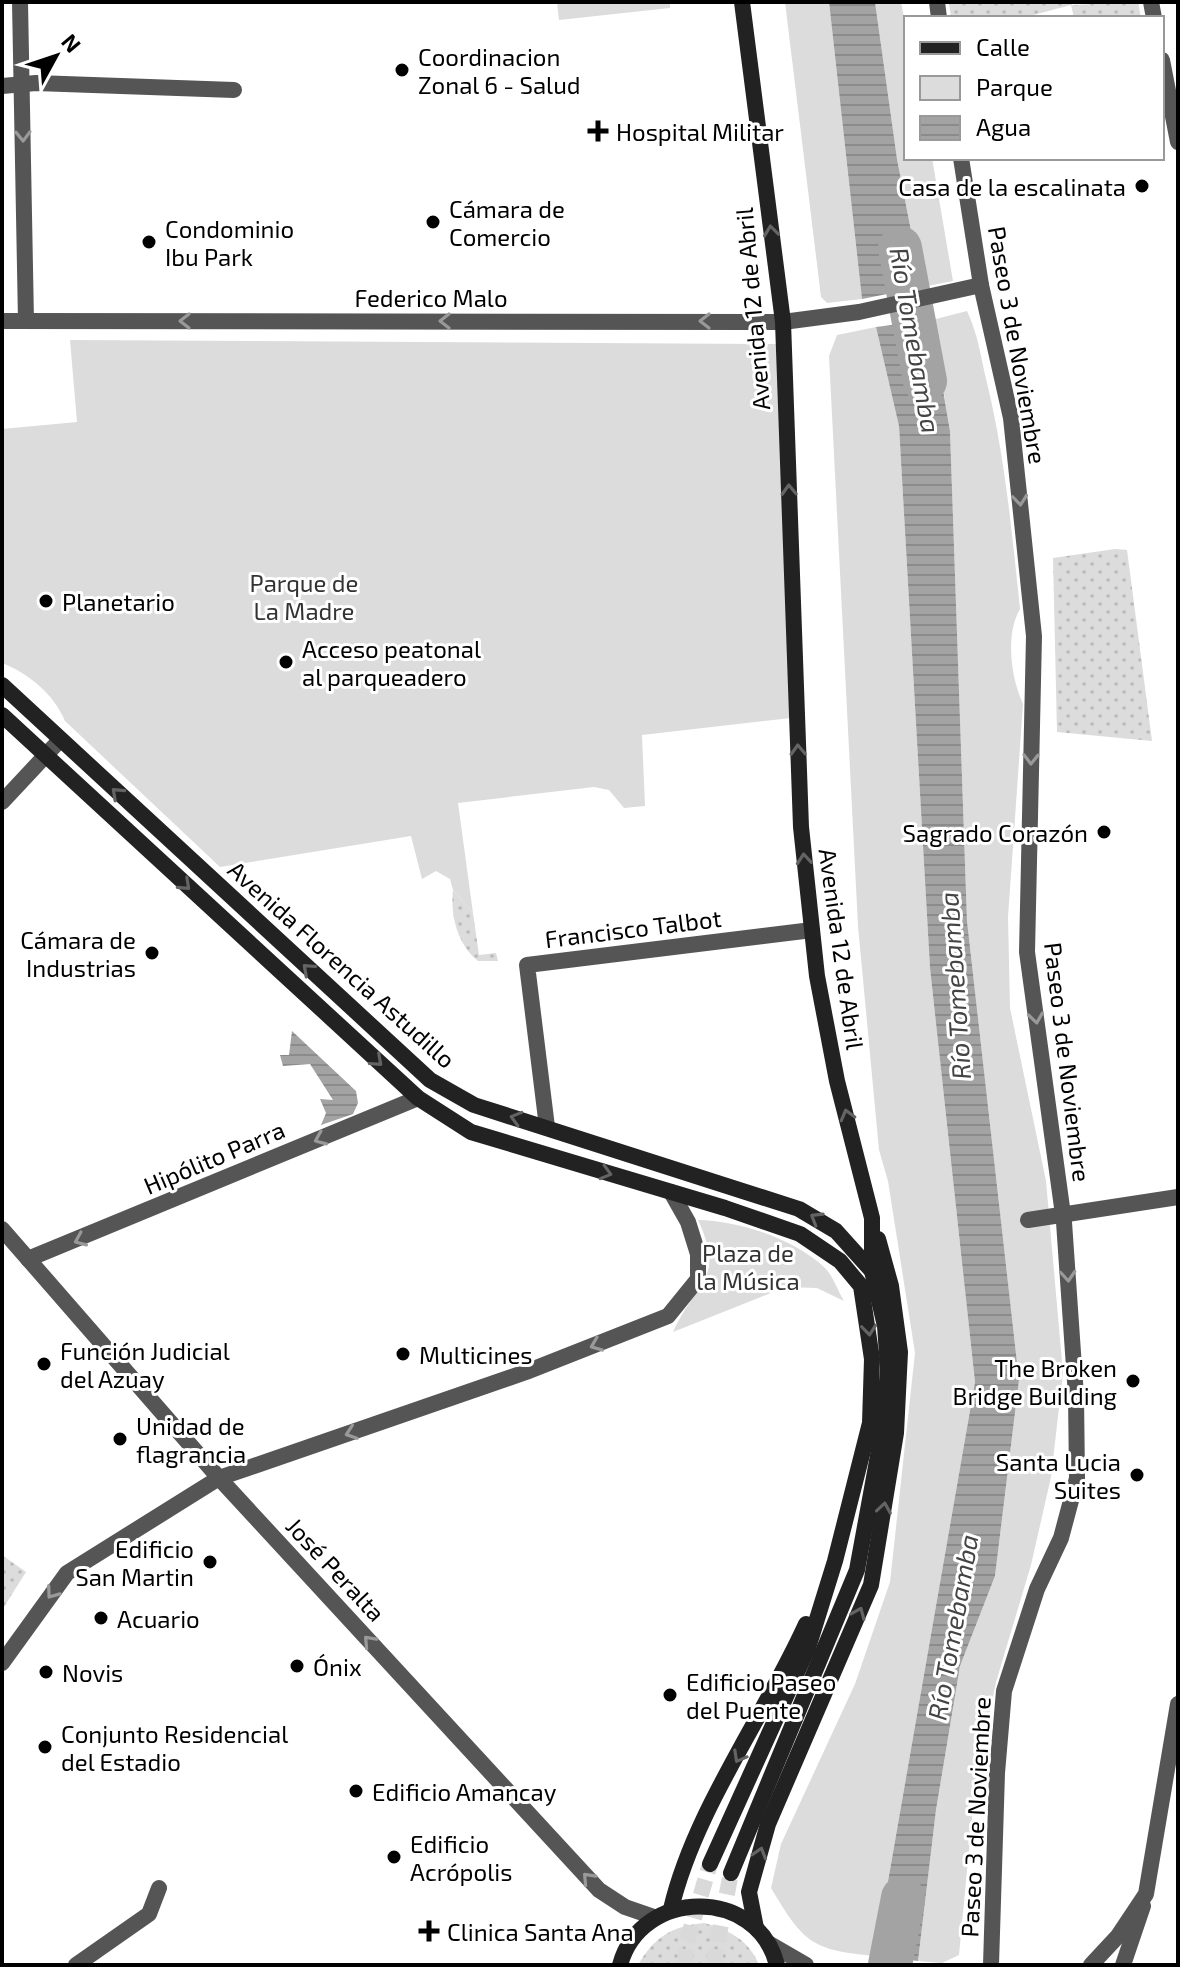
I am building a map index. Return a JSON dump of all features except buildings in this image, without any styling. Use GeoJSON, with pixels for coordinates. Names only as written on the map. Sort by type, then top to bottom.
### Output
{"type":"FeatureCollection","features":[{"type":"Feature","properties":{"kind":"main road","name":"Avenida 12 de Abril"},"geometry":{"type":"LineString","coordinates":[[731,1873],[857,1570],[884,1423],[888,1368],[885,1326],[872,1271],[872,1218],[837,1081],[817,976],[812,930],[801,827],[783,322],[742,2]]}},
{"type":"Feature","properties":{"kind":"main road","name":"Avenida Florencia Astudillo"},"geometry":{"type":"LineString","coordinates":[[2,685],[430,1080],[474,1105],[799,1209],[836,1231],[872,1271]]}},
{"type":"Feature","properties":{"kind":"main road","name":"Avenida Florencia Astudillo"},"geometry":{"type":"LineString","coordinates":[[2,715],[418,1098],[471,1132],[800,1234],[840,1261],[861,1286],[872,1359],[870,1423],[835,1561]]}},
{"type":"Feature","properties":{"kind":"main road"},"geometry":{"type":"LineString","coordinates":[[756,1928],[749,1892],[768,1824],[871,1585],[894,1448],[899,1328],[872,1218]]}},
{"type":"Feature","properties":{"kind":"main road"},"geometry":{"type":"LineString","coordinates":[[671,1909],[695,1835],[778,1685],[835,1561]]}},
{"type":"Feature","properties":{"kind":"main road"},"geometry":{"type":"LineString","coordinates":[[710,1864],[808,1648],[835,1561]]}},
{"type":"Feature","properties":{"kind":"main road"},"geometry":{"type":"LineString","coordinates":[[620,1963],[640,1929],[654,1917],[671,1909],[698,1905],[725,1909],[756,1928],[768,1943],[777,1965]]}},
{"type":"Feature","properties":{"kind":"street"},"geometry":{"type":"LineString","coordinates":[[20,2],[26,321]]}},
{"type":"Feature","properties":{"kind":"street"},"geometry":{"type":"LineString","coordinates":[[1164,70],[1178,142]]}},
{"type":"Feature","properties":{"kind":"street"},"geometry":{"type":"LineString","coordinates":[[2,86],[234,90]]}},
{"type":"Feature","properties":{"kind":"street","name":"Paseo 3 de Noviembre"},"geometry":{"type":"LineString","coordinates":[[961,160],[981,285],[1011,418],[1034,636],[1027,952],[1064,1222],[1077,1437],[1077,1478],[1061,1538],[1037,1589],[1004,1691],[997,1773],[991,1965]]}},
{"type":"Feature","properties":{"kind":"street","name":"Federico Malo"},"geometry":{"type":"LineString","coordinates":[[2,321],[783,322],[859,312],[981,285]]}},
{"type":"Feature","properties":{"kind":"street"},"geometry":{"type":"LineString","coordinates":[[2,802],[60,740]]}},
{"type":"Feature","properties":{"kind":"street","name":"Francisco Talbot"},"geometry":{"type":"LineString","coordinates":[[547,1127],[527,965],[812,930]]}},
{"type":"Feature","properties":{"kind":"street","name":"Hipólito Parra"},"geometry":{"type":"LineString","coordinates":[[28,1259],[418,1098]]}},
{"type":"Feature","properties":{"kind":"street"},"geometry":{"type":"LineString","coordinates":[[2,1663],[67,1573],[219,1478],[526,1372],[668,1316],[698,1279],[698,1254],[688,1222],[671,1192]]}},
{"type":"Feature","properties":{"kind":"street"},"geometry":{"type":"LineString","coordinates":[[1028,1220],[1178,1197]]}},
{"type":"Feature","properties":{"kind":"street","name":"José Peralta"},"geometry":{"type":"LineString","coordinates":[[2,1229],[219,1478],[599,1890],[625,1907],[654,1917]]}},
{"type":"Feature","properties":{"kind":"street"},"geometry":{"type":"LineString","coordinates":[[1123,1965],[1136,1934],[1146,1894],[1178,1704]]}},
{"type":"Feature","properties":{"kind":"street"},"geometry":{"type":"LineString","coordinates":[[76,1965],[149,1914],[159,1888]]}},
{"type":"Feature","properties":{"kind":"street"},"geometry":{"type":"LineString","coordinates":[[1091,1965],[1118,1936],[1146,1894]]}},
{"type":"Feature","properties":{"kind":"street"},"geometry":{"type":"LineString","coordinates":[[768,1943],[806,1965]]}},
{"type":"Feature","properties":{"kind":"green space"},"geometry":{"type":"Polygon","coordinates":[[[557,2],[670,2],[670,8],[559,20],[557,2]]]}},
{"type":"Feature","properties":{"kind":"green space"},"geometry":{"type":"Polygon","coordinates":[[[785,2],[829,2],[862,299],[827,303],[821,297],[785,2]]]}},
{"type":"Feature","properties":{"kind":"green space"},"geometry":{"type":"Polygon","coordinates":[[[875,2],[901,2],[904,18],[904,160],[932,160],[953,281],[922,287],[897,159],[875,2]]]}},
{"type":"Feature","properties":{"kind":"green space"},"geometry":{"type":"Polygon","coordinates":[[[949,2],[1071,2],[1072,5],[1138,2],[1141,16],[1074,16],[1071,5],[1030,16],[951,16],[949,2]]]}},
{"type":"Feature","properties":{"kind":"green space"},"geometry":{"type":"Polygon","coordinates":[[[967,311],[979,346],[999,439],[1020,609],[1011,644],[1015,682],[1023,704],[1008,917],[1010,1008],[1046,1181],[1063,1373],[1051,1477],[1031,1565],[996,1682],[976,1776],[959,1955],[942,1963],[918,1961],[936,1810],[960,1666],[995,1576],[1019,1380],[967,921],[950,431],[932,320],[967,311]]]}},
{"type":"Feature","properties":{"kind":"green space"},"geometry":{"type":"Polygon","coordinates":[[[876,327],[899,426],[930,968],[975,1382],[875,1956],[836,1951],[811,1940],[792,1921],[771,1888],[781,1844],[855,1684],[890,1582],[915,1353],[888,1181],[879,1150],[858,926],[829,356],[837,335],[876,327]]]}},
{"type":"Feature","properties":{"kind":"green space","name":"Parque de La Madre"},"geometry":{"type":"Polygon","coordinates":[[[70,340],[777,344],[791,718],[642,735],[645,806],[624,808],[609,790],[594,787],[458,803],[473,913],[453,890],[450,879],[436,871],[422,879],[411,836],[220,867],[65,721],[54,702],[39,686],[2,663],[2,429],[77,422],[70,340]]]}},
{"type":"Feature","properties":{"kind":"green space"},"geometry":{"type":"Polygon","coordinates":[[[1127,550],[1152,741],[1057,732],[1053,558],[1127,550]]]}},
{"type":"Feature","properties":{"kind":"green space"},"geometry":{"type":"Polygon","coordinates":[[[453,890],[473,913],[479,955],[496,953],[498,961],[478,961],[465,947],[454,920],[453,890]]]}},
{"type":"Feature","properties":{"kind":"green space","name":"Plaza de la Música"},"geometry":{"type":"Polygon","coordinates":[[[698,1220],[749,1228],[798,1248],[825,1268],[844,1301],[817,1288],[786,1287],[673,1332],[705,1280],[708,1269],[706,1240],[698,1220]]]}},
{"type":"Feature","properties":{"kind":"green space"},"geometry":{"type":"Polygon","coordinates":[[[2,1555],[26,1572],[2,1610],[2,1555]]]}},
{"type":"Feature","properties":{"kind":"green space"},"geometry":{"type":"Polygon","coordinates":[[[704,1923],[737,1937],[750,1949],[759,1965],[638,1965],[657,1940],[673,1930],[704,1923]]]}},
{"type":"Feature","properties":{"kind":"water"},"geometry":{"type":"Polygon","coordinates":[[[829,2],[875,2],[897,159],[922,287],[862,299],[829,2]]]}},
{"type":"Feature","properties":{"kind":"water"},"geometry":{"type":"Polygon","coordinates":[[[931,320],[950,431],[967,921],[1019,1380],[995,1576],[960,1666],[936,1810],[918,1961],[875,1956],[975,1382],[930,968],[899,426],[876,327],[931,320]]]}},
{"type":"Feature","properties":{"kind":"water"},"geometry":{"type":"Polygon","coordinates":[[[292,1031],[356,1091],[358,1103],[353,1114],[321,1125],[326,1113],[320,1099],[333,1100],[310,1064],[283,1066],[280,1055],[289,1055],[292,1031]]]}},
{"type":"Feature","properties":{"kind":"waterway","name":"Río Tomebamba"},"geometry":{"type":"LineString","coordinates":[[900,248],[925,381]]}},
{"type":"Feature","properties":{"kind":"waterway","name":"Río Tomebamba"},"geometry":{"type":"LineString","coordinates":[[890,1965],[903,1898]]}},
{"type":"Feature","properties":{"kind":"tunnel"},"geometry":{"type":"LineString","coordinates":[[685,1965],[686,1945],[710,1864]]}},
{"type":"Feature","properties":{"kind":"tunnel"},"geometry":{"type":"LineString","coordinates":[[713,1965],[731,1873]]}},
{"type":"Feature","properties":{"kind":"place","name":"Coordinacion Zonal 6 - Salud"},"geometry":{"type":"Point","coordinates":[402,70]}},
{"type":"Feature","properties":{"kind":"place","name":"Hospital Militar"},"geometry":{"type":"Point","coordinates":[598,131]}},
{"type":"Feature","properties":{"kind":"place","name":"Casa de la escalinata"},"geometry":{"type":"Point","coordinates":[1142,186]}},
{"type":"Feature","properties":{"kind":"place","name":"Cámara de Comercio"},"geometry":{"type":"Point","coordinates":[433,222]}},
{"type":"Feature","properties":{"kind":"place","name":"Condominio Ibu Park"},"geometry":{"type":"Point","coordinates":[149,242]}},
{"type":"Feature","properties":{"kind":"place","name":"Planetario"},"geometry":{"type":"Point","coordinates":[46,601]}},
{"type":"Feature","properties":{"kind":"place","name":"Acceso peatonal al parqueadero"},"geometry":{"type":"Point","coordinates":[286,662]}},
{"type":"Feature","properties":{"kind":"place","name":"Sagrado Corazón"},"geometry":{"type":"Point","coordinates":[1104,832]}},
{"type":"Feature","properties":{"kind":"place","name":"Cámara de Industrias"},"geometry":{"type":"Point","coordinates":[152,953]}},
{"type":"Feature","properties":{"kind":"place","name":"Multicines"},"geometry":{"type":"Point","coordinates":[403,1354]}},
{"type":"Feature","properties":{"kind":"place","name":"Función Judicial del Azuay"},"geometry":{"type":"Point","coordinates":[44,1364]}},
{"type":"Feature","properties":{"kind":"place","name":"The Broken Bridge Building"},"geometry":{"type":"Point","coordinates":[1133,1381]}},
{"type":"Feature","properties":{"kind":"place","name":"Unidad de flagrancia"},"geometry":{"type":"Point","coordinates":[120,1439]}},
{"type":"Feature","properties":{"kind":"place","name":"Santa Lucia Suites"},"geometry":{"type":"Point","coordinates":[1137,1475]}},
{"type":"Feature","properties":{"kind":"place","name":"Edificio San Martin"},"geometry":{"type":"Point","coordinates":[210,1562]}},
{"type":"Feature","properties":{"kind":"place","name":"Acuario"},"geometry":{"type":"Point","coordinates":[101,1618]}},
{"type":"Feature","properties":{"kind":"place","name":"Ónix"},"geometry":{"type":"Point","coordinates":[297,1666]}},
{"type":"Feature","properties":{"kind":"place","name":"Novis"},"geometry":{"type":"Point","coordinates":[46,1672]}},
{"type":"Feature","properties":{"kind":"place","name":"Edificio Paseo del Puente"},"geometry":{"type":"Point","coordinates":[670,1695]}},
{"type":"Feature","properties":{"kind":"place","name":"Conjunto Residencial del Estadio"},"geometry":{"type":"Point","coordinates":[45,1747]}},
{"type":"Feature","properties":{"kind":"place","name":"Edificio Amancay"},"geometry":{"type":"Point","coordinates":[356,1791]}},
{"type":"Feature","properties":{"kind":"place","name":"Edificio Acrópolis"},"geometry":{"type":"Point","coordinates":[394,1857]}},
{"type":"Feature","properties":{"kind":"place","name":"Clinica Santa Ana"},"geometry":{"type":"Point","coordinates":[429,1931]}}]}
